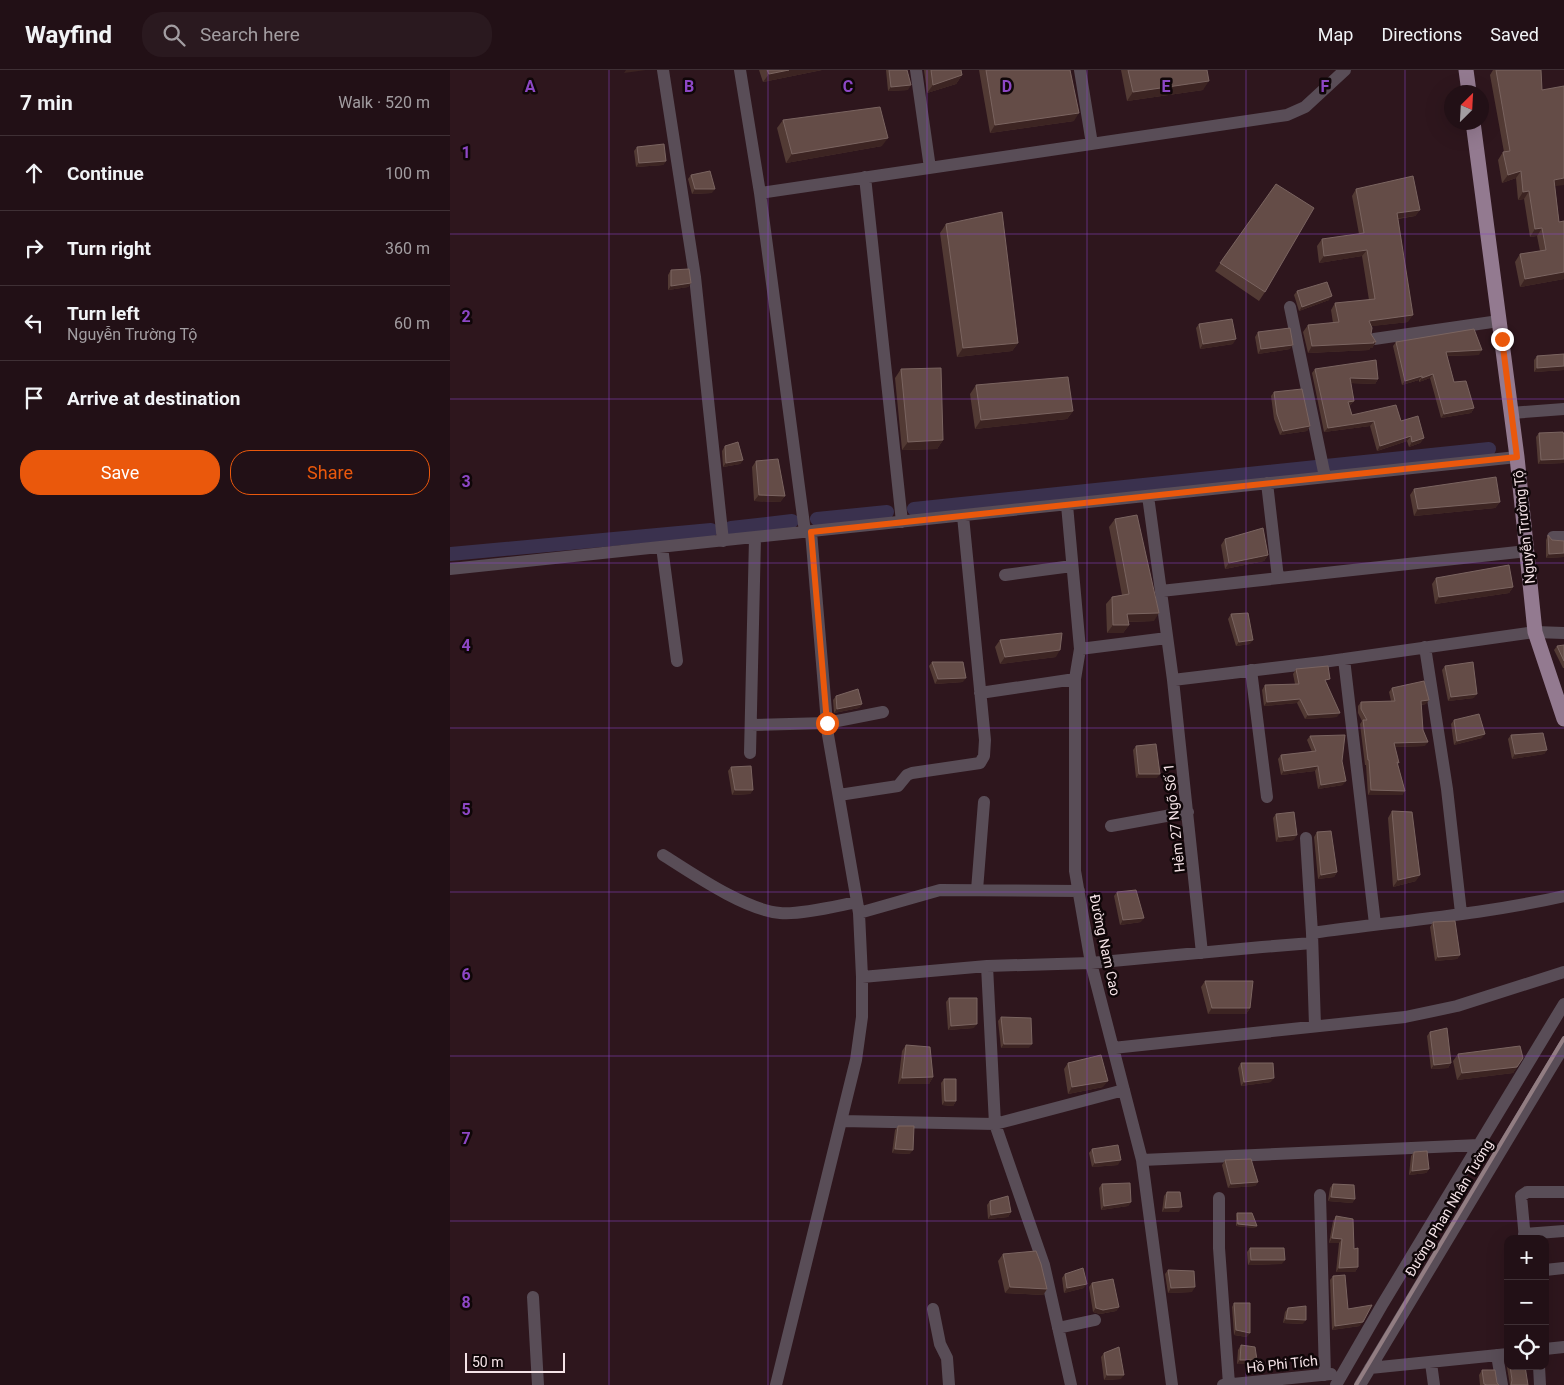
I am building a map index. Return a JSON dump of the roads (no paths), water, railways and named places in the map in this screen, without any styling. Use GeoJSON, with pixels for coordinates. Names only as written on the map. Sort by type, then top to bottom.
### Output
{"type":"FeatureCollection","features":[{"type":"Feature","properties":{"kind":"main road"},"geometry":{"type":"LineString","coordinates":[[1466,70],[1468,85]]}},
{"type":"Feature","properties":{"kind":"main road","name":"Nguyễn Trường Tộ"},"geometry":{"type":"LineString","coordinates":[[1474,130],[1512,413],[1535,632],[1564,719]]}},
{"type":"Feature","properties":{"kind":"street"},"geometry":{"type":"LineString","coordinates":[[663,70],[695,277],[723,541]]}},
{"type":"Feature","properties":{"kind":"street"},"geometry":{"type":"LineString","coordinates":[[740,70],[760,193],[808,532],[827,723],[858,908],[862,977],[862,1017],[856,1060],[776,1385]]}},
{"type":"Feature","properties":{"kind":"street"},"geometry":{"type":"LineString","coordinates":[[916,70],[930,168]]}},
{"type":"Feature","properties":{"kind":"street"},"geometry":{"type":"LineString","coordinates":[[1080,70],[1092,144]]}},
{"type":"Feature","properties":{"kind":"street"},"geometry":{"type":"LineString","coordinates":[[760,193],[1287,115],[1305,107],[1345,70]]}},
{"type":"Feature","properties":{"kind":"street"},"geometry":{"type":"LineString","coordinates":[[865,177],[902,522]]}},
{"type":"Feature","properties":{"kind":"street"},"geometry":{"type":"LineString","coordinates":[[1290,307],[1325,477]]}},
{"type":"Feature","properties":{"kind":"street"},"geometry":{"type":"LineString","coordinates":[[1374,339],[1499,321]]}},
{"type":"Feature","properties":{"kind":"street"},"geometry":{"type":"LineString","coordinates":[[1512,413],[1564,409]]}},
{"type":"Feature","properties":{"kind":"street"},"geometry":{"type":"LineString","coordinates":[[450,569],[1517,457]]}},
{"type":"Feature","properties":{"kind":"street"},"geometry":{"type":"LineString","coordinates":[[1267,483],[1278,578]]}},
{"type":"Feature","properties":{"kind":"street","name":"Hẻm 27 Ngõ Số 1"},"geometry":{"type":"LineString","coordinates":[[1148,496],[1173,680],[1202,953]]}},
{"type":"Feature","properties":{"kind":"street","name":"Đường Nam Cao"},"geometry":{"type":"LineString","coordinates":[[1066,505],[1080,649],[1075,679],[1075,871],[1091,963],[1142,1160],[1172,1385]]}},
{"type":"Feature","properties":{"kind":"street"},"geometry":{"type":"LineString","coordinates":[[839,795],[898,786],[907,776],[912,774],[980,763],[984,756],[985,740],[963,516]]}},
{"type":"Feature","properties":{"kind":"street"},"geometry":{"type":"LineString","coordinates":[[750,753],[755,538]]}},
{"type":"Feature","properties":{"kind":"street"},"geometry":{"type":"LineString","coordinates":[[662,548],[677,661]]}},
{"type":"Feature","properties":{"kind":"street"},"geometry":{"type":"LineString","coordinates":[[1161,591],[1527,550]]}},
{"type":"Feature","properties":{"kind":"street"},"geometry":{"type":"LineString","coordinates":[[1005,575],[1072,566]]}},
{"type":"Feature","properties":{"kind":"street"},"geometry":{"type":"LineString","coordinates":[[1173,680],[1344,659],[1535,632],[1564,633]]}},
{"type":"Feature","properties":{"kind":"street"},"geometry":{"type":"LineString","coordinates":[[1080,649],[1168,638]]}},
{"type":"Feature","properties":{"kind":"street"},"geometry":{"type":"LineString","coordinates":[[1425,647],[1437,713],[1461,913]]}},
{"type":"Feature","properties":{"kind":"street"},"geometry":{"type":"LineString","coordinates":[[1344,659],[1375,924]]}},
{"type":"Feature","properties":{"kind":"street"},"geometry":{"type":"LineString","coordinates":[[1251,670],[1267,797]]}},
{"type":"Feature","properties":{"kind":"street"},"geometry":{"type":"LineString","coordinates":[[980,693],[1075,679]]}},
{"type":"Feature","properties":{"kind":"street"},"geometry":{"type":"LineString","coordinates":[[751,725],[827,723],[883,712]]}},
{"type":"Feature","properties":{"kind":"street"},"geometry":{"type":"LineString","coordinates":[[977,890],[984,802]]}},
{"type":"Feature","properties":{"kind":"street"},"geometry":{"type":"LineString","coordinates":[[1111,826],[1188,812]]}},
{"type":"Feature","properties":{"kind":"street"},"geometry":{"type":"LineString","coordinates":[[1306,838],[1315,1026]]}},
{"type":"Feature","properties":{"kind":"street"},"geometry":{"type":"LineString","coordinates":[[663,855],[730,895],[774,912],[788,913],[858,908],[940,890],[1078,891]]}},
{"type":"Feature","properties":{"kind":"street"},"geometry":{"type":"LineString","coordinates":[[862,977],[987,966],[1091,963],[1202,953],[1312,938],[1375,924],[1522,906],[1564,896]]}},
{"type":"Feature","properties":{"kind":"street"},"geometry":{"type":"LineString","coordinates":[[987,966],[995,1124],[1044,1265],[1071,1385]]}},
{"type":"Feature","properties":{"kind":"street"},"geometry":{"type":"LineString","coordinates":[[1113,1048],[1405,1017],[1457,1006],[1564,972]]}},
{"type":"Feature","properties":{"kind":"street"},"geometry":{"type":"LineString","coordinates":[[1336,1385],[1382,1305],[1564,1004]]}},
{"type":"Feature","properties":{"kind":"street","name":"Đường Phan Nhân Tường"},"geometry":{"type":"LineString","coordinates":[[1360,1385],[1564,1046]]}},
{"type":"Feature","properties":{"kind":"street"},"geometry":{"type":"LineString","coordinates":[[841,1121],[995,1124],[1124,1090]]}},
{"type":"Feature","properties":{"kind":"street"},"geometry":{"type":"LineString","coordinates":[[1142,1160],[1479,1145]]}},
{"type":"Feature","properties":{"kind":"street"},"geometry":{"type":"LineString","coordinates":[[1524,1235],[1520,1196],[1527,1192],[1564,1192]]}},
{"type":"Feature","properties":{"kind":"street"},"geometry":{"type":"LineString","coordinates":[[1320,1195],[1325,1374]]}},
{"type":"Feature","properties":{"kind":"street"},"geometry":{"type":"LineString","coordinates":[[1219,1198],[1219,1248],[1226,1385]]}},
{"type":"Feature","properties":{"kind":"street"},"geometry":{"type":"LineString","coordinates":[[1532,1235],[1564,1231]]}},
{"type":"Feature","properties":{"kind":"street"},"geometry":{"type":"LineString","coordinates":[[1549,1270],[1564,1268]]}},
{"type":"Feature","properties":{"kind":"street"},"geometry":{"type":"LineString","coordinates":[[533,1297],[538,1385]]}},
{"type":"Feature","properties":{"kind":"street"},"geometry":{"type":"LineString","coordinates":[[933,1309],[940,1344],[947,1358],[949,1385]]}},
{"type":"Feature","properties":{"kind":"street"},"geometry":{"type":"LineString","coordinates":[[1058,1328],[1095,1320]]}},
{"type":"Feature","properties":{"kind":"street"},"geometry":{"type":"LineString","coordinates":[[1549,1349],[1564,1347]]}},
{"type":"Feature","properties":{"kind":"street"},"geometry":{"type":"LineString","coordinates":[[1370,1368],[1502,1354],[1502,1385]]}},
{"type":"Feature","properties":{"kind":"street"},"geometry":{"type":"LineString","coordinates":[[1431,1363],[1434,1385]]}},
{"type":"Feature","properties":{"kind":"street"},"geometry":{"type":"LineString","coordinates":[[1539,1370],[1540,1385]]}},
{"type":"Feature","properties":{"kind":"street","name":"Hồ Phi Tích"},"geometry":{"type":"LineString","coordinates":[[1226,1385],[1344,1373]]}},
{"type":"Feature","properties":{"kind":"waterway"},"geometry":{"type":"LineString","coordinates":[[914,509],[1489,449]]}},
{"type":"Feature","properties":{"kind":"waterway"},"geometry":{"type":"LineString","coordinates":[[817,519],[887,512]]}},
{"type":"Feature","properties":{"kind":"waterway"},"geometry":{"type":"LineString","coordinates":[[731,528],[792,521]]}},
{"type":"Feature","properties":{"kind":"waterway"},"geometry":{"type":"LineString","coordinates":[[450,554],[711,530]]}},
{"type":"Feature","properties":{"kind":"railway"},"geometry":{"type":"LineString","coordinates":[[1356,1385],[1564,1038]]}}]}
